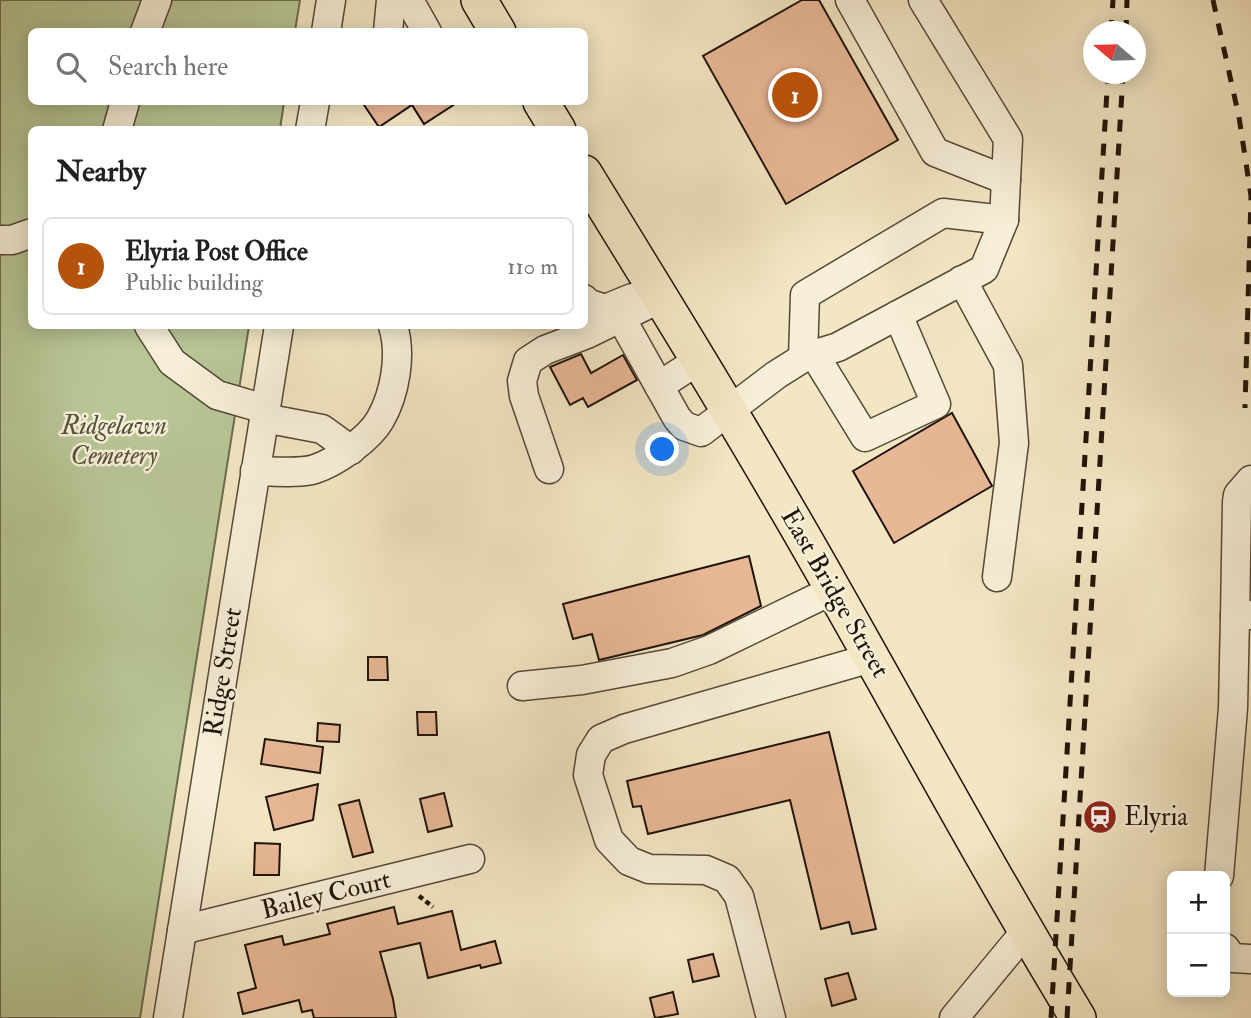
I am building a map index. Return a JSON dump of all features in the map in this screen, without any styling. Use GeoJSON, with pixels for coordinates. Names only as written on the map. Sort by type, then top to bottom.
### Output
{"type":"FeatureCollection","features":[{"type":"Feature","properties":{"kind":"main road"},"geometry":{"type":"LineString","coordinates":[[479,0],[496,28]]}},
{"type":"Feature","properties":{"kind":"main road"},"geometry":{"type":"LineString","coordinates":[[543,105],[556,126]]}},
{"type":"Feature","properties":{"kind":"main road","name":"East Bridge Street"},"geometry":{"type":"LineString","coordinates":[[588,179],[730,410],[1025,932],[1078,1018]]}},
{"type":"Feature","properties":{"kind":"street"},"geometry":{"type":"LineString","coordinates":[[146,28],[157,0]]}},
{"type":"Feature","properties":{"kind":"street"},"geometry":{"type":"LineString","coordinates":[[327,28],[331,0]]}},
{"type":"Feature","properties":{"kind":"street"},"geometry":{"type":"LineString","coordinates":[[388,28],[391,0]]}},
{"type":"Feature","properties":{"kind":"street"},"geometry":{"type":"LineString","coordinates":[[409,0],[425,28]]}},
{"type":"Feature","properties":{"kind":"street"},"geometry":{"type":"LineString","coordinates":[[850,0],[935,152],[1006,180]]}},
{"type":"Feature","properties":{"kind":"street"},"geometry":{"type":"LineString","coordinates":[[621,318],[677,418],[684,426],[701,432],[776,375],[808,356],[838,347],[984,269],[1004,220],[1008,139],[923,0]]}},
{"type":"Feature","properties":{"kind":"street"},"geometry":{"type":"LineString","coordinates":[[118,126],[123,105]]}},
{"type":"Feature","properties":{"kind":"street"},"geometry":{"type":"LineString","coordinates":[[311,126],[314,105]]}},
{"type":"Feature","properties":{"kind":"street"},"geometry":{"type":"LineString","coordinates":[[898,315],[936,404],[865,437],[808,356],[805,295],[943,213],[1004,220]]}},
{"type":"Feature","properties":{"kind":"street"},"geometry":{"type":"LineString","coordinates":[[0,240],[12,240],[28,234]]}},
{"type":"Feature","properties":{"kind":"street"},"geometry":{"type":"LineString","coordinates":[[962,280],[1007,365],[1014,443],[997,577]]}},
{"type":"Feature","properties":{"kind":"street"},"geometry":{"type":"LineString","coordinates":[[588,303],[605,309],[658,293]]}},
{"type":"Feature","properties":{"kind":"street"},"geometry":{"type":"LineString","coordinates":[[549,469],[524,396],[522,381],[528,361],[545,350],[621,318],[658,293]]}},
{"type":"Feature","properties":{"kind":"street"},"geometry":{"type":"LineString","coordinates":[[151,329],[173,362],[217,395],[265,414],[322,429],[351,450]]}},
{"type":"Feature","properties":{"kind":"street","name":"Ridge Street"},"geometry":{"type":"LineString","coordinates":[[168,1018],[279,329]]}},
{"type":"Feature","properties":{"kind":"street"},"geometry":{"type":"LineString","coordinates":[[255,471],[314,470],[351,450],[379,422],[394,382],[398,342],[394,329]]}},
{"type":"Feature","properties":{"kind":"street"},"geometry":{"type":"LineString","coordinates":[[659,386],[699,360]]}},
{"type":"Feature","properties":{"kind":"street"},"geometry":{"type":"LineString","coordinates":[[1219,871],[1243,616],[1237,502],[1238,495],[1251,480]]}},
{"type":"Feature","properties":{"kind":"street"},"geometry":{"type":"LineString","coordinates":[[522,686],[582,680],[672,663],[709,650],[833,590]]}},
{"type":"Feature","properties":{"kind":"street"},"geometry":{"type":"LineString","coordinates":[[771,1018],[739,896],[727,879],[706,870],[649,869],[629,861],[608,840],[588,775],[592,755],[601,739],[624,729],[872,658]]}},
{"type":"Feature","properties":{"kind":"street","name":"Bailey Court"},"geometry":{"type":"LineString","coordinates":[[182,930],[470,859]]}},
{"type":"Feature","properties":{"kind":"street"},"geometry":{"type":"LineString","coordinates":[[954,1018],[1025,932]]}},
{"type":"Feature","properties":{"kind":"street"},"geometry":{"type":"LineString","coordinates":[[1230,955],[1232,958],[1251,959]]}},
{"type":"Feature","properties":{"kind":"green space","name":"Ridgelawn Cemetery"},"geometry":{"type":"Polygon","coordinates":[[[0,0],[300,0],[295,28],[28,28],[28,105],[284,105],[280,126],[28,126],[28,329],[249,329],[140,1018],[0,1018],[0,0]]]}},
{"type":"Feature","properties":{"kind":"building"},"geometry":{"type":"Polygon","coordinates":[[[802,0],[819,0],[898,140],[786,204],[703,56],[802,0]]]}},
{"type":"Feature","properties":{"kind":"building"},"geometry":{"type":"Polygon","coordinates":[[[364,105],[412,105],[380,126],[364,105]]]}},
{"type":"Feature","properties":{"kind":"building"},"geometry":{"type":"Polygon","coordinates":[[[412,105],[453,105],[424,124],[412,105]]]}},
{"type":"Feature","properties":{"kind":"building"},"geometry":{"type":"Polygon","coordinates":[[[581,354],[591,373],[623,355],[637,380],[588,407],[583,398],[570,405],[550,367],[581,354]]]}},
{"type":"Feature","properties":{"kind":"building"},"geometry":{"type":"Polygon","coordinates":[[[952,413],[992,486],[894,543],[853,471],[952,413]]]}},
{"type":"Feature","properties":{"kind":"building"},"geometry":{"type":"Polygon","coordinates":[[[749,556],[761,606],[703,635],[599,660],[592,634],[573,639],[563,604],[749,556]]]}},
{"type":"Feature","properties":{"kind":"building"},"geometry":{"type":"Polygon","coordinates":[[[368,657],[387,657],[388,680],[368,680],[368,657]]]}},
{"type":"Feature","properties":{"kind":"building"},"geometry":{"type":"Polygon","coordinates":[[[417,712],[436,712],[437,735],[418,735],[417,712]]]}},
{"type":"Feature","properties":{"kind":"building"},"geometry":{"type":"Polygon","coordinates":[[[318,723],[340,725],[339,742],[317,741],[318,723]]]}},
{"type":"Feature","properties":{"kind":"building"},"geometry":{"type":"Polygon","coordinates":[[[829,732],[876,929],[852,934],[849,922],[821,929],[790,800],[648,834],[641,806],[633,807],[627,781],[829,732]]]}},
{"type":"Feature","properties":{"kind":"building"},"geometry":{"type":"Polygon","coordinates":[[[265,739],[323,747],[320,773],[261,764],[265,739]]]}},
{"type":"Feature","properties":{"kind":"building"},"geometry":{"type":"Polygon","coordinates":[[[318,784],[313,820],[274,830],[266,797],[318,784]]]}},
{"type":"Feature","properties":{"kind":"building"},"geometry":{"type":"Polygon","coordinates":[[[444,793],[452,826],[428,832],[420,799],[444,793]]]}},
{"type":"Feature","properties":{"kind":"building"},"geometry":{"type":"Polygon","coordinates":[[[359,800],[373,852],[353,857],[339,805],[359,800]]]}},
{"type":"Feature","properties":{"kind":"building"},"geometry":{"type":"Polygon","coordinates":[[[255,843],[280,844],[279,875],[254,875],[255,843]]]}},
{"type":"Feature","properties":{"kind":"building"},"geometry":{"type":"Polygon","coordinates":[[[394,907],[398,924],[452,911],[461,950],[495,941],[501,963],[481,968],[480,965],[428,978],[420,943],[380,952],[396,1018],[314,1018],[312,1010],[302,1012],[299,1000],[243,1014],[238,993],[256,988],[245,945],[282,936],[284,945],[330,934],[327,924],[394,907]]]}},
{"type":"Feature","properties":{"kind":"building"},"geometry":{"type":"Polygon","coordinates":[[[713,954],[719,976],[693,982],[688,960],[713,954]]]}},
{"type":"Feature","properties":{"kind":"building"},"geometry":{"type":"Polygon","coordinates":[[[848,973],[856,999],[832,1006],[825,979],[848,973]]]}},
{"type":"Feature","properties":{"kind":"building"},"geometry":{"type":"Polygon","coordinates":[[[673,992],[678,1014],[655,1018],[650,998],[673,992]]]}},
{"type":"Feature","properties":{"kind":"railway"},"geometry":{"type":"LineString","coordinates":[[1112,21],[1113,0]]}},
{"type":"Feature","properties":{"kind":"railway"},"geometry":{"type":"LineString","coordinates":[[1126,21],[1127,0]]}},
{"type":"Feature","properties":{"kind":"railway"},"geometry":{"type":"LineString","coordinates":[[1213,0],[1239,117],[1251,196],[1245,408]]}},
{"type":"Feature","properties":{"kind":"railway"},"geometry":{"type":"LineString","coordinates":[[1051,1018],[1107,84]]}},
{"type":"Feature","properties":{"kind":"railway"},"geometry":{"type":"LineString","coordinates":[[1067,1018],[1122,84]]}},
{"type":"Feature","properties":{"kind":"place","name":"Elyria Post Office"},"geometry":{"type":"Point","coordinates":[795,95]}},
{"type":"Feature","properties":{"kind":"place","name":"Elyria"},"geometry":{"type":"Point","coordinates":[1100,817]}}]}
